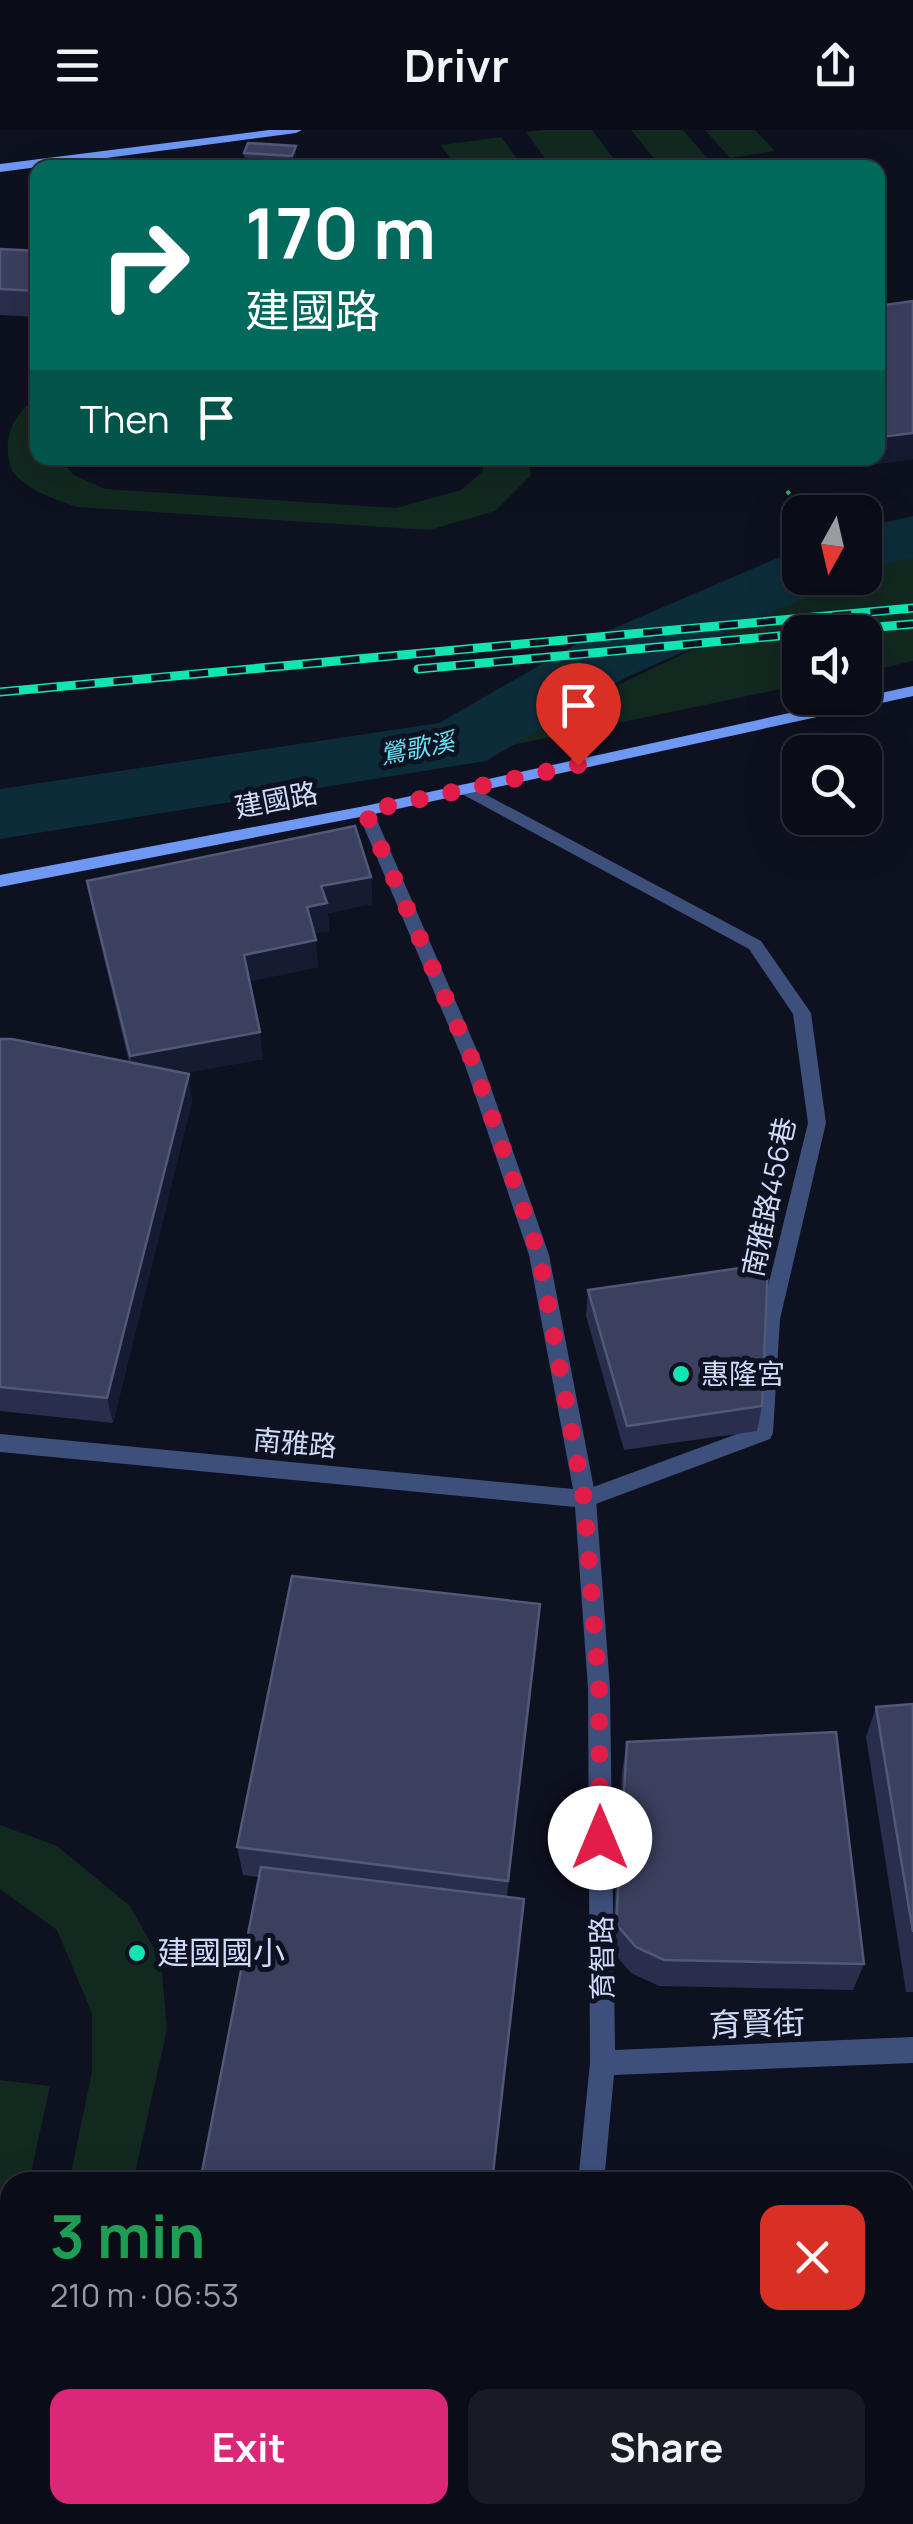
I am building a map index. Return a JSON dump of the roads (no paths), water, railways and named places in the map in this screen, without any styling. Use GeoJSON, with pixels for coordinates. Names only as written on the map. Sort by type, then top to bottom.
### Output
{"type":"FeatureCollection","features":[{"type":"Feature","properties":{"kind":"street"},"geometry":{"type":"LineString","coordinates":[[62,160],[296,130]]}},
{"type":"Feature","properties":{"kind":"street"},"geometry":{"type":"LineString","coordinates":[[0,168],[30,164]]}},
{"type":"Feature","properties":{"kind":"street","name":"建國路"},"geometry":{"type":"LineString","coordinates":[[0,881],[365,811],[913,691]]}},
{"type":"Feature","properties":{"kind":"street","name":"南雅路456巷"},"geometry":{"type":"LineString","coordinates":[[466,789],[755,945],[802,1013],[818,1122],[770,1319],[763,1433],[584,1499]]}},
{"type":"Feature","properties":{"kind":"street","name":"育智路"},"geometry":{"type":"LineString","coordinates":[[365,811],[473,1062],[539,1255],[584,1499],[599,1688],[603,2063],[592,2172]]}},
{"type":"Feature","properties":{"kind":"street","name":"南雅路"},"geometry":{"type":"LineString","coordinates":[[0,1442],[584,1499]]}},
{"type":"Feature","properties":{"kind":"street","name":"育賢街"},"geometry":{"type":"LineString","coordinates":[[603,2063],[913,2050]]}},
{"type":"Feature","properties":{"kind":"waterway","name":"鶯歌溪"},"geometry":{"type":"LineString","coordinates":[[882,544],[913,537]]}},
{"type":"Feature","properties":{"kind":"waterway","name":"鶯歌溪"},"geometry":{"type":"LineString","coordinates":[[0,814],[459,744],[601,661],[782,582]]}},
{"type":"Feature","properties":{"kind":"railway"},"geometry":{"type":"LineString","coordinates":[[0,692],[913,608]]}},
{"type":"Feature","properties":{"kind":"railway"},"geometry":{"type":"LineString","coordinates":[[882,627],[913,624]]}},
{"type":"Feature","properties":{"kind":"railway"},"geometry":{"type":"LineString","coordinates":[[418,669],[782,636]]}},
{"type":"Feature","properties":{"kind":"place","name":"惠隆宮"},"geometry":{"type":"Point","coordinates":[681,1374]}},
{"type":"Feature","properties":{"kind":"place","name":"建國國小"},"geometry":{"type":"Point","coordinates":[137,1953]}}]}
